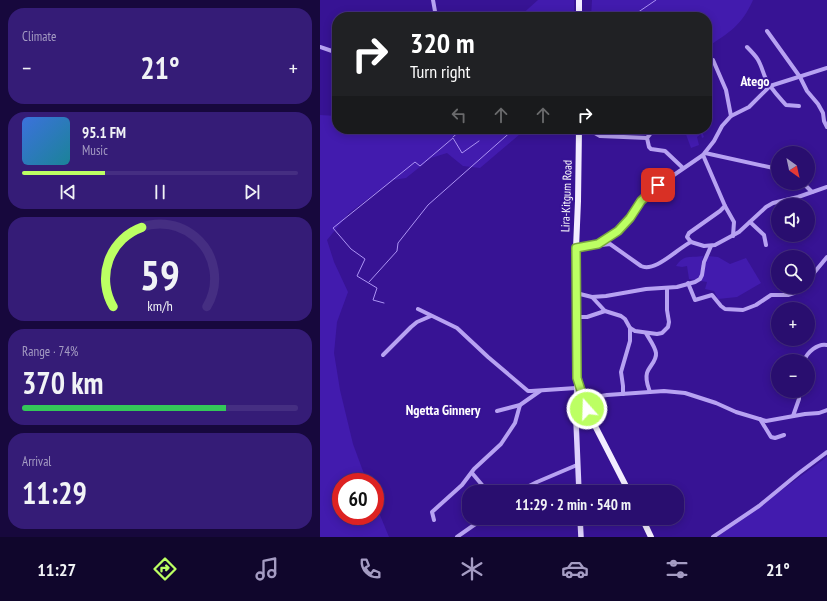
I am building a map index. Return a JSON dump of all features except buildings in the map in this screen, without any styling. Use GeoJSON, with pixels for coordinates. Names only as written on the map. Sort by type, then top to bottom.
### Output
{"type":"FeatureCollection","features":[{"type":"Feature","properties":{"kind":"main road"},"geometry":{"type":"LineString","coordinates":[[579,0],[579,12]]}},
{"type":"Feature","properties":{"kind":"main road","name":"Lira-Kitgum Road"},"geometry":{"type":"LineString","coordinates":[[579,134],[576,248],[577,378],[583,400],[626,485]]}},
{"type":"Feature","properties":{"kind":"main road"},"geometry":{"type":"LineString","coordinates":[[577,378],[577,465],[578,485]]}},
{"type":"Feature","properties":{"kind":"main road"},"geometry":{"type":"LineString","coordinates":[[580,525],[581,537]]}},
{"type":"Feature","properties":{"kind":"main road"},"geometry":{"type":"LineString","coordinates":[[645,525],[651,537]]}},
{"type":"Feature","properties":{"kind":"street"},"geometry":{"type":"LineString","coordinates":[[433,0],[435,12]]}},
{"type":"Feature","properties":{"kind":"street"},"geometry":{"type":"LineString","coordinates":[[767,31],[800,77],[807,91],[818,104],[827,127]]}},
{"type":"Feature","properties":{"kind":"street"},"geometry":{"type":"LineString","coordinates":[[320,47],[332,51]]}},
{"type":"Feature","properties":{"kind":"street"},"geometry":{"type":"LineString","coordinates":[[747,47],[757,57],[761,63],[765,78],[786,105],[799,106]]}},
{"type":"Feature","properties":{"kind":"street"},"geometry":{"type":"LineString","coordinates":[[713,60],[726,90],[731,116]]}},
{"type":"Feature","properties":{"kind":"street"},"geometry":{"type":"LineString","coordinates":[[598,244],[621,228],[641,201],[652,190],[704,154],[722,126],[731,116],[750,107],[770,86],[827,68]]}},
{"type":"Feature","properties":{"kind":"street"},"geometry":{"type":"LineString","coordinates":[[597,134],[600,136],[647,138]]}},
{"type":"Feature","properties":{"kind":"street"},"geometry":{"type":"LineString","coordinates":[[647,138],[650,134]]}},
{"type":"Feature","properties":{"kind":"street"},"geometry":{"type":"LineString","coordinates":[[647,138],[649,147],[665,152],[683,168]]}},
{"type":"Feature","properties":{"kind":"street"},"geometry":{"type":"LineString","coordinates":[[704,154],[771,168]]}},
{"type":"Feature","properties":{"kind":"street"},"geometry":{"type":"LineString","coordinates":[[704,154],[725,206],[734,222],[733,236]]}},
{"type":"Feature","properties":{"kind":"street"},"geometry":{"type":"LineString","coordinates":[[576,248],[598,244],[611,244],[631,260],[646,268],[662,261],[684,245],[691,242],[715,246],[733,236],[766,207],[773,203],[798,197],[827,187]]}},
{"type":"Feature","properties":{"kind":"street"},"geometry":{"type":"LineString","coordinates":[[691,242],[687,237],[688,233],[725,206]]}},
{"type":"Feature","properties":{"kind":"street"},"geometry":{"type":"LineString","coordinates":[[750,222],[764,235],[766,245]]}},
{"type":"Feature","properties":{"kind":"street"},"geometry":{"type":"LineString","coordinates":[[576,293],[592,297],[606,296],[646,289],[677,287],[695,282],[700,279],[704,262],[711,246]]}},
{"type":"Feature","properties":{"kind":"street"},"geometry":{"type":"LineString","coordinates":[[815,272],[827,257]]}},
{"type":"Feature","properties":{"kind":"street"},"geometry":{"type":"LineString","coordinates":[[688,283],[695,300],[712,294],[725,309],[738,310],[752,307],[771,295],[791,294]]}},
{"type":"Feature","properties":{"kind":"street"},"geometry":{"type":"LineString","coordinates":[[630,328],[635,331],[657,334],[662,333],[668,327],[667,288]]}},
{"type":"Feature","properties":{"kind":"street"},"geometry":{"type":"LineString","coordinates":[[592,297],[605,311],[621,316],[625,319],[630,328],[630,341],[621,372],[624,386],[623,394]]}},
{"type":"Feature","properties":{"kind":"street"},"geometry":{"type":"LineString","coordinates":[[418,309],[457,328],[525,389],[531,391],[576,388]]}},
{"type":"Feature","properties":{"kind":"street"},"geometry":{"type":"LineString","coordinates":[[577,317],[587,317],[605,311]]}},
{"type":"Feature","properties":{"kind":"street"},"geometry":{"type":"LineString","coordinates":[[383,355],[410,327],[431,316]]}},
{"type":"Feature","properties":{"kind":"street"},"geometry":{"type":"LineString","coordinates":[[646,333],[656,354],[656,359],[648,368],[646,379],[650,392]]}},
{"type":"Feature","properties":{"kind":"street"},"geometry":{"type":"LineString","coordinates":[[808,354],[822,344],[827,345]]}},
{"type":"Feature","properties":{"kind":"street"},"geometry":{"type":"LineString","coordinates":[[497,411],[520,405],[529,397],[542,390]]}},
{"type":"Feature","properties":{"kind":"street"},"geometry":{"type":"LineString","coordinates":[[583,400],[623,394],[664,391],[685,393],[716,403],[736,412],[766,421],[819,413],[827,410]]}},
{"type":"Feature","properties":{"kind":"street"},"geometry":{"type":"LineString","coordinates":[[793,416],[799,398]]}},
{"type":"Feature","properties":{"kind":"street"},"geometry":{"type":"LineString","coordinates":[[434,520],[432,512],[462,485],[474,469],[501,444],[515,423],[520,405]]}},
{"type":"Feature","properties":{"kind":"street"},"geometry":{"type":"LineString","coordinates":[[760,418],[771,438],[784,435]]}},
{"type":"Feature","properties":{"kind":"street"},"geometry":{"type":"LineString","coordinates":[[713,537],[753,510],[827,452]]}},
{"type":"Feature","properties":{"kind":"street"},"geometry":{"type":"LineString","coordinates":[[531,485],[577,465]]}},
{"type":"Feature","properties":{"kind":"street"},"geometry":{"type":"LineString","coordinates":[[472,473],[482,485]]}},
{"type":"Feature","properties":{"kind":"street"},"geometry":{"type":"LineString","coordinates":[[457,537],[474,525]]}},
{"type":"Feature","properties":{"kind":"shaded area"},"geometry":{"type":"Polygon","coordinates":[[[538,0],[574,0],[574,12],[525,12],[538,0]]]}},
{"type":"Feature","properties":{"kind":"shaded area"},"geometry":{"type":"Polygon","coordinates":[[[592,0],[753,0],[749,9],[734,28],[712,44],[712,12],[591,12],[592,0]]]}},
{"type":"Feature","properties":{"kind":"shaded area"},"geometry":{"type":"Polygon","coordinates":[[[320,115],[332,116],[332,134],[520,134],[480,168],[463,166],[447,153],[431,158],[406,178],[393,180],[349,213],[327,240],[334,262],[348,292],[337,322],[334,353],[340,390],[353,444],[364,473],[332,473],[332,525],[384,525],[389,537],[320,537],[320,115]]]}},
{"type":"Feature","properties":{"kind":"shaded area"},"geometry":{"type":"Polygon","coordinates":[[[686,134],[701,134],[697,137],[699,145],[691,148],[686,134]]]}},
{"type":"Feature","properties":{"kind":"shaded area"},"geometry":{"type":"Polygon","coordinates":[[[703,256],[701,265],[705,265],[707,256],[718,257],[730,264],[746,258],[761,283],[737,297],[718,299],[714,291],[705,289],[707,282],[689,279],[687,266],[676,266],[685,258],[703,256]]]}},
{"type":"Feature","properties":{"kind":"shaded area"},"geometry":{"type":"Polygon","coordinates":[[[827,457],[827,537],[717,537],[827,457]]]}},
{"type":"Feature","properties":{"kind":"waterway"},"geometry":{"type":"LineString","coordinates":[[638,12],[656,0]]}},
{"type":"Feature","properties":{"kind":"waterway"},"geometry":{"type":"LineString","coordinates":[[453,137],[456,134]]}},
{"type":"Feature","properties":{"kind":"waterway"},"geometry":{"type":"LineString","coordinates":[[369,282],[397,251],[398,243],[428,205],[508,134]]}},
{"type":"Feature","properties":{"kind":"waterway"},"geometry":{"type":"LineString","coordinates":[[384,303],[373,300],[377,288],[357,276],[365,259],[351,249],[333,228],[415,162],[420,166],[453,138],[462,153],[479,141]]}},
{"type":"Feature","properties":{"kind":"district","name":"Atego"},"geometry":{"type":"Point","coordinates":[755,81]}},
{"type":"Feature","properties":{"kind":"district","name":"Ngetta Ginnery"},"geometry":{"type":"Point","coordinates":[443,410]}},
{"type":"Feature","properties":{"kind":"route"},"geometry":{"type":"LineString","coordinates":[[587,409],[577,378],[576,248],[598,244],[618,231],[630,218],[641,201],[658,185]]}}]}
